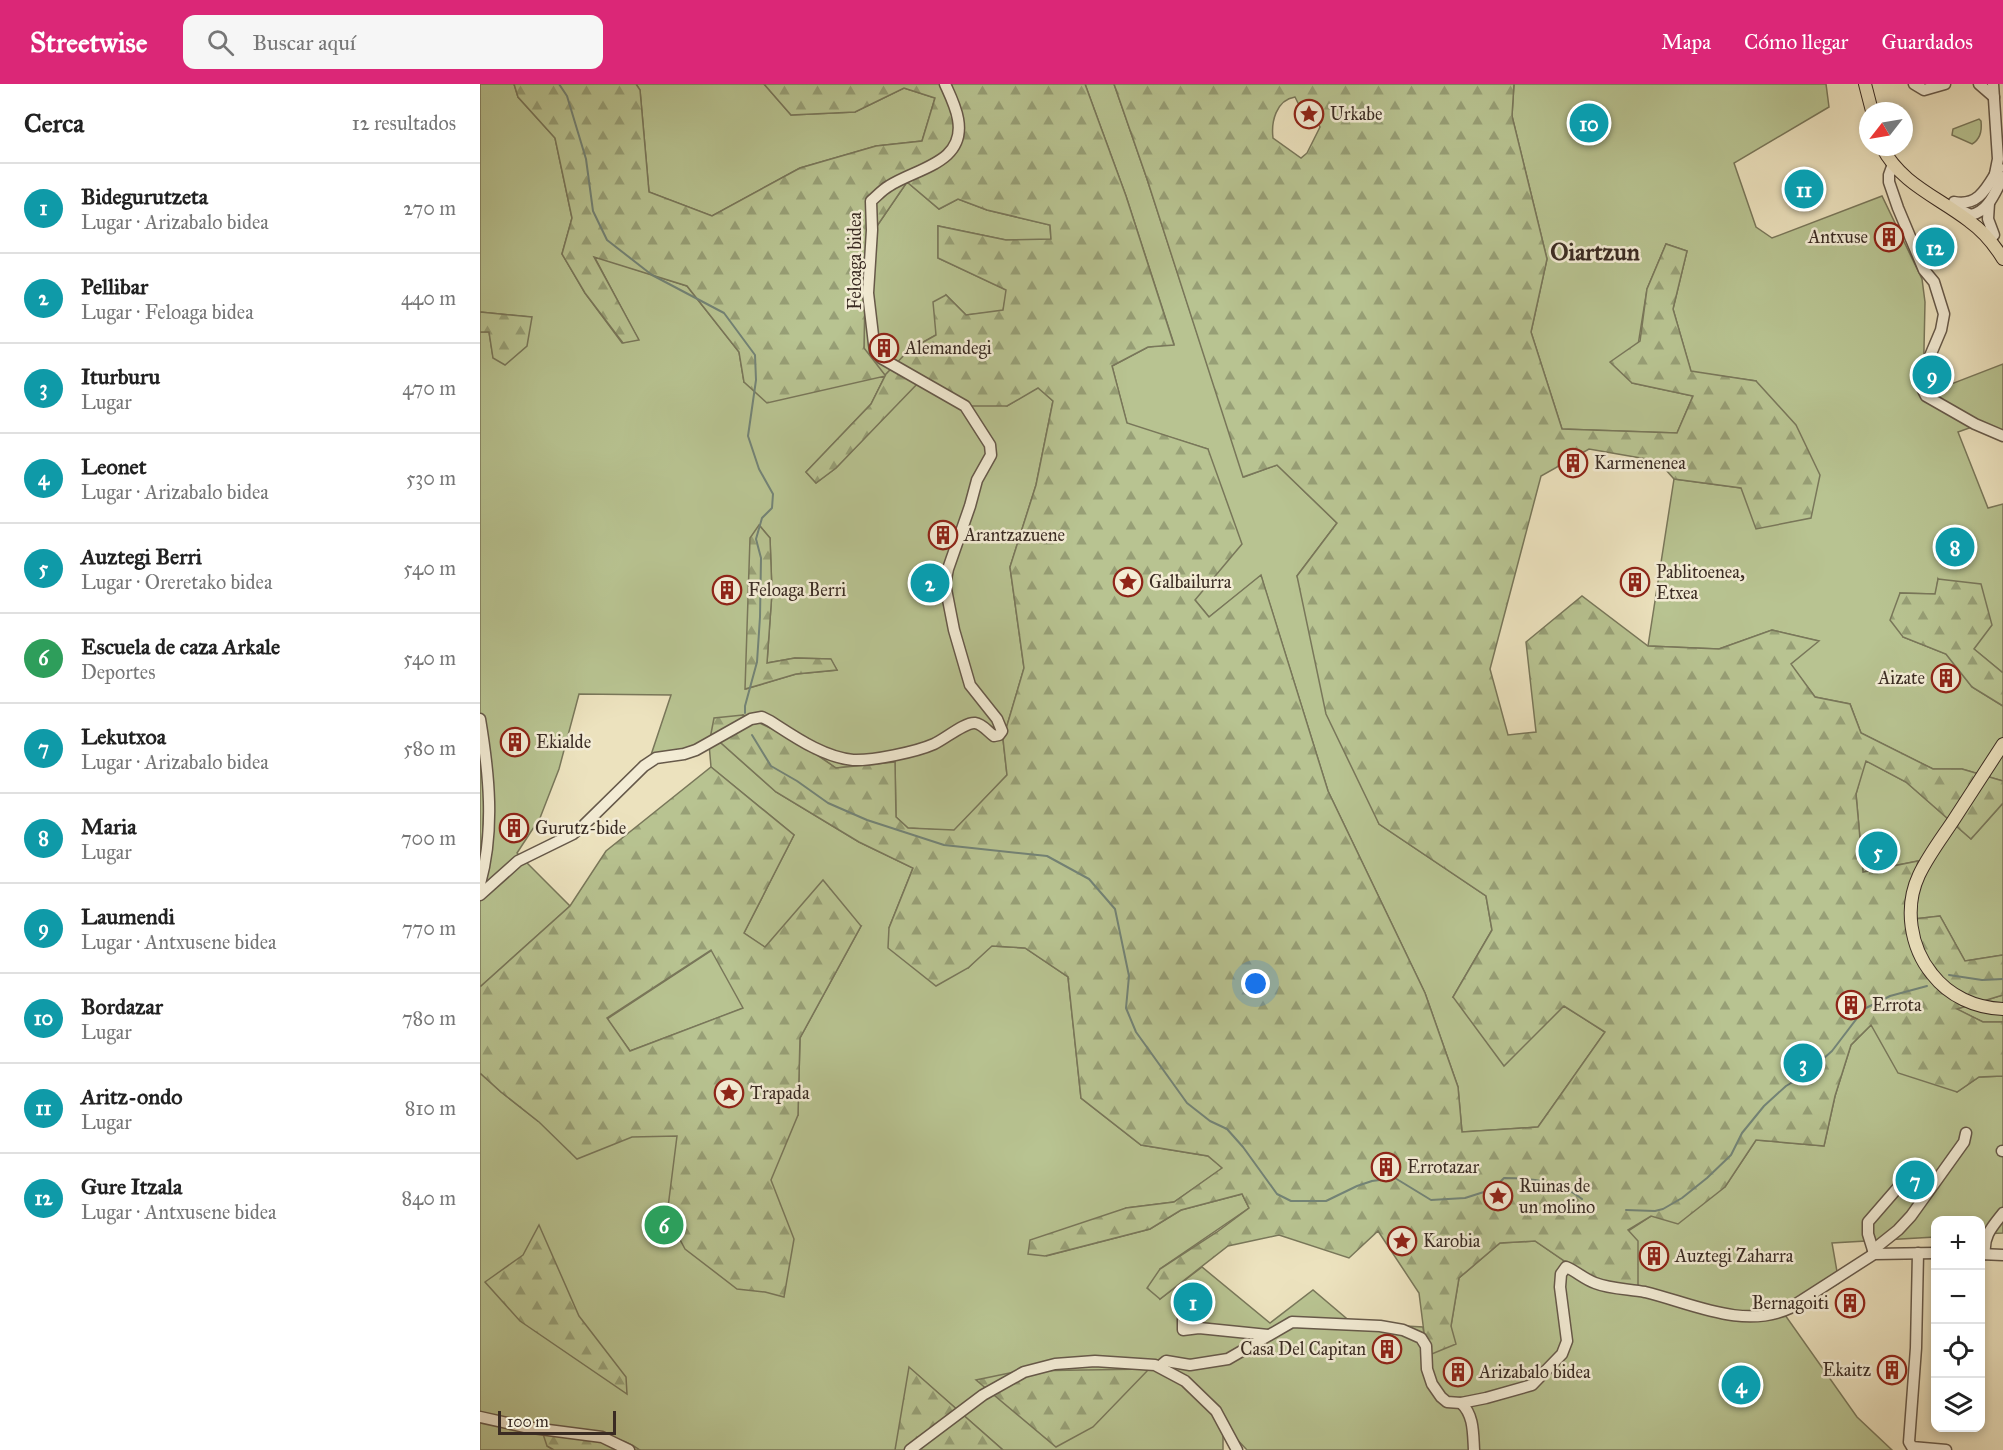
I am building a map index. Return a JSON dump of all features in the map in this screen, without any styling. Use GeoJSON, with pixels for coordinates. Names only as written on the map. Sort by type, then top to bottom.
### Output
{"type":"FeatureCollection","features":[{"type":"Feature","properties":{"kind":"main road"},"geometry":{"type":"LineString","coordinates":[[1866,84],[1870,102]]}},
{"type":"Feature","properties":{"kind":"main road"},"geometry":{"type":"LineString","coordinates":[[1888,156],[1907,179],[1972,217],[2003,249]]}},
{"type":"Feature","properties":{"kind":"main road"},"geometry":{"type":"LineString","coordinates":[[1992,238],[2003,259]]}},
{"type":"Feature","properties":{"kind":"main road"},"geometry":{"type":"LineString","coordinates":[[2003,744],[1931,852],[1918,876],[1911,903],[1911,915],[1914,938],[1922,959],[1941,986],[1974,1005],[2003,1009]]}},
{"type":"Feature","properties":{"kind":"street","name":"Feloaga bidea"},"geometry":{"type":"LineString","coordinates":[[480,895],[518,861],[573,834],[644,766],[656,758],[696,750],[751,719],[762,717],[818,749],[851,760],[867,760],[924,748],[974,723],[979,724],[994,736],[999,735],[1002,731],[998,719],[970,685],[954,630],[945,584],[977,480],[991,455],[990,445],[965,406],[880,358],[875,351],[868,293],[872,231],[871,201],[890,185],[939,161],[957,144],[958,116],[945,84]]}},
{"type":"Feature","properties":{"kind":"street"},"geometry":{"type":"LineString","coordinates":[[1914,84],[1924,90],[1945,84]]}},
{"type":"Feature","properties":{"kind":"street"},"geometry":{"type":"LineString","coordinates":[[1979,84],[1994,97]]}},
{"type":"Feature","properties":{"kind":"street"},"geometry":{"type":"LineString","coordinates":[[1993,84],[1998,175]]}},
{"type":"Feature","properties":{"kind":"street"},"geometry":{"type":"LineString","coordinates":[[1893,164],[1889,182],[1924,270],[1934,282],[1944,314],[1941,330],[1922,375],[1921,387],[1926,396],[1975,424],[2003,436]]}},
{"type":"Feature","properties":{"kind":"street"},"geometry":{"type":"LineString","coordinates":[[1972,217],[1987,199],[2003,164]]}},
{"type":"Feature","properties":{"kind":"street"},"geometry":{"type":"LineString","coordinates":[[1951,205],[1987,199]]}},
{"type":"Feature","properties":{"kind":"street"},"geometry":{"type":"LineString","coordinates":[[1987,199],[1992,238]]}},
{"type":"Feature","properties":{"kind":"street"},"geometry":{"type":"LineString","coordinates":[[480,719],[490,823],[488,850],[480,884]]}},
{"type":"Feature","properties":{"kind":"street"},"geometry":{"type":"LineString","coordinates":[[1160,1366],[1166,1361],[1190,1365],[1217,1362],[1233,1357],[1292,1322],[1380,1326],[1403,1330],[1418,1336],[1425,1343],[1426,1370],[1437,1392],[1447,1402],[1486,1398],[1532,1385],[1562,1354],[1567,1341],[1560,1287],[1561,1274],[1566,1267],[1595,1283],[1643,1292],[1731,1314],[1752,1317],[1780,1313],[1873,1252],[1898,1230],[1911,1216],[1964,1142],[1966,1133]]}},
{"type":"Feature","properties":{"kind":"street"},"geometry":{"type":"LineString","coordinates":[[1873,1252],[1868,1234],[1868,1222],[1908,1177]]}},
{"type":"Feature","properties":{"kind":"street"},"geometry":{"type":"LineString","coordinates":[[1985,1240],[2003,1213]]}},
{"type":"Feature","properties":{"kind":"street"},"geometry":{"type":"LineString","coordinates":[[1873,1252],[1931,1253]]}},
{"type":"Feature","properties":{"kind":"street"},"geometry":{"type":"LineString","coordinates":[[1918,1253],[1916,1348],[1909,1443],[1912,1447],[1946,1450]]}},
{"type":"Feature","properties":{"kind":"street"},"geometry":{"type":"LineString","coordinates":[[1985,1254],[2003,1255]]}},
{"type":"Feature","properties":{"kind":"street"},"geometry":{"type":"LineString","coordinates":[[1183,1317],[1183,1330],[1199,1328],[1268,1335]]}},
{"type":"Feature","properties":{"kind":"street"},"geometry":{"type":"LineString","coordinates":[[910,1450],[983,1395],[1024,1372],[1055,1364],[1095,1361],[1160,1366],[1185,1381],[1216,1411],[1237,1450]]}},
{"type":"Feature","properties":{"kind":"street"},"geometry":{"type":"LineString","coordinates":[[1461,1402],[1469,1413],[1472,1424],[1474,1450]]}},
{"type":"Feature","properties":{"kind":"street"},"geometry":{"type":"LineString","coordinates":[[480,1418],[525,1427],[602,1437],[629,1450]]}},
{"type":"Feature","properties":{"kind":"green space"},"geometry":{"type":"Polygon","coordinates":[[[480,84],[514,84],[518,97],[555,138],[572,218],[562,254],[585,293],[622,343],[638,339],[594,256],[687,286],[739,352],[744,382],[864,348],[866,242],[907,182],[939,209],[958,199],[987,210],[1050,225],[1051,240],[1006,240],[938,226],[938,258],[1007,290],[1003,311],[966,315],[946,295],[936,335],[909,350],[885,376],[871,404],[806,472],[816,483],[836,468],[921,379],[1007,406],[1038,387],[1053,401],[1036,485],[1010,567],[1024,668],[1003,739],[1007,775],[954,831],[908,828],[896,817],[895,762],[836,768],[795,740],[743,715],[710,744],[721,743],[776,792],[859,842],[913,868],[889,928],[968,968],[991,946],[1025,948],[1068,977],[1081,1098],[1141,1145],[1208,1156],[1223,1168],[1174,1202],[1126,1208],[1046,1256],[1150,1229],[1181,1210],[1242,1194],[1249,1208],[1160,1269],[1160,1299],[1202,1267],[1270,1323],[1313,1290],[1352,1323],[1423,1327],[1427,1356],[1451,1326],[1459,1278],[1500,1243],[1535,1241],[1595,1282],[1628,1231],[1651,1216],[1725,1187],[1756,1140],[1824,1146],[1835,1096],[1851,1045],[1872,1024],[1957,1092],[1979,1077],[2003,1076],[2003,1233],[1985,1234],[1985,1216],[1931,1216],[1931,1237],[1832,1243],[1839,1283],[1785,1315],[1857,1417],[1892,1450],[1247,1450],[1229,1431],[1223,1434],[1223,1450],[1003,1450],[914,1372],[899,1450],[635,1450],[547,1446],[554,1450],[480,1450],[480,1073],[538,1121],[625,1072],[798,1115],[800,1038],[861,926],[764,947],[744,933],[794,835],[711,767],[709,744],[649,761],[671,695],[579,694],[559,769],[540,818],[517,853],[570,906],[480,987],[480,332],[489,332],[493,357],[531,317],[480,312],[480,84]],[[760,526],[746,689],[796,674],[837,670],[830,659],[795,658],[767,663],[772,592],[770,538],[760,526]]]}},
{"type":"Feature","properties":{"kind":"green space"},"geometry":{"type":"Polygon","coordinates":[[[514,84],[636,84],[640,90],[649,192],[712,216],[800,168],[876,146],[922,141],[935,98],[904,88],[855,112],[791,115],[764,84],[1085,84],[1126,196],[1174,345],[1148,347],[1112,366],[1127,423],[1208,449],[1242,544],[1195,600],[1209,617],[1261,575],[1328,791],[1425,993],[1458,1087],[1462,1132],[1538,1127],[1605,1032],[1564,1006],[1504,1066],[1453,997],[1492,930],[1486,896],[1379,824],[1326,714],[1297,576],[1337,523],[1277,465],[1243,477],[1114,84],[1514,84],[1512,116],[1547,259],[1531,332],[1562,429],[1677,433],[1693,396],[1632,383],[1610,362],[1640,341],[1647,289],[1666,244],[1687,251],[1673,309],[1691,371],[1756,381],[1796,425],[1820,475],[1811,518],[1756,529],[1741,488],[1674,479],[1658,461],[1589,449],[1541,476],[1490,669],[1508,735],[1536,732],[1526,642],[1582,596],[1648,646],[1719,649],[1772,630],[1819,641],[1791,664],[1815,697],[1850,704],[1861,733],[1933,769],[1962,769],[2003,781],[2003,803],[1971,839],[1906,782],[1866,761],[1856,794],[1863,872],[1918,861],[1905,920],[1940,916],[1965,961],[2003,955],[2003,995],[1957,1009],[1983,1022],[2003,1022],[2003,1076],[1979,1077],[1957,1092],[1898,1073],[1871,1025],[1851,1045],[1835,1096],[1824,1146],[1756,1140],[1725,1187],[1678,1224],[1651,1216],[1628,1230],[1638,1241],[1638,1287],[1595,1282],[1535,1241],[1500,1243],[1459,1278],[1451,1326],[1456,1344],[1427,1356],[1419,1293],[1378,1231],[1349,1258],[1279,1235],[1228,1246],[1160,1299],[1147,1288],[1160,1269],[1249,1208],[1242,1194],[1181,1210],[1150,1229],[1045,1256],[1028,1254],[1030,1240],[1126,1208],[1174,1202],[1222,1168],[1208,1156],[1141,1145],[1081,1098],[1068,977],[1025,948],[992,946],[968,968],[936,986],[888,948],[889,928],[913,868],[859,842],[776,792],[721,743],[709,744],[714,718],[743,715],[795,740],[836,768],[895,762],[896,817],[908,828],[954,830],[1007,775],[1003,739],[1024,668],[1010,567],[1036,485],[1053,401],[1038,388],[1007,406],[957,406],[921,380],[836,468],[816,483],[806,472],[871,404],[885,376],[767,403],[744,382],[739,352],[687,286],[594,257],[639,340],[623,343],[585,293],[562,254],[572,218],[555,138],[518,97],[514,84]],[[1295,97],[1283,102],[1279,107],[1274,119],[1273,138],[1301,158],[1307,153],[1320,127],[1314,114],[1299,105],[1295,97]],[[907,182],[866,242],[864,348],[885,375],[909,350],[936,335],[933,302],[946,295],[966,315],[1003,310],[1006,290],[938,258],[938,226],[1006,240],[1051,239],[1050,225],[987,210],[958,199],[939,209],[907,182]]]}},
{"type":"Feature","properties":{"kind":"green space"},"geometry":{"type":"Polygon","coordinates":[[[636,84],[764,84],[791,115],[855,112],[904,88],[935,98],[922,141],[876,146],[800,168],[712,216],[649,192],[640,90],[636,84]]]}},
{"type":"Feature","properties":{"kind":"green space"},"geometry":{"type":"Polygon","coordinates":[[[1085,84],[1114,84],[1244,477],[1277,465],[1337,523],[1297,576],[1379,824],[1486,896],[1492,930],[1453,997],[1564,1006],[1605,1032],[1538,1127],[1462,1132],[1458,1087],[1425,993],[1328,791],[1261,576],[1209,617],[1195,600],[1208,449],[1127,424],[1112,366],[1148,347],[1174,344],[1126,196],[1085,84]]]}},
{"type":"Feature","properties":{"kind":"green space"},"geometry":{"type":"Polygon","coordinates":[[[1514,84],[1826,84],[1829,107],[1734,163],[1756,227],[1772,238],[1882,196],[1922,279],[1925,302],[1923,395],[2003,364],[2003,436],[1972,427],[1958,432],[1988,508],[2003,504],[2003,673],[1974,649],[1938,579],[1936,594],[1900,593],[1903,637],[1946,654],[1972,687],[2003,706],[2003,781],[1962,769],[1933,769],[1861,733],[1850,704],[1815,697],[1790,664],[1818,641],[1772,630],[1719,649],[1648,646],[1674,479],[1741,488],[1756,381],[1691,372],[1673,309],[1687,251],[1666,244],[1647,289],[1632,383],[1693,396],[1677,433],[1562,429],[1531,332],[1547,259],[1512,116],[1514,84]]]}},
{"type":"Feature","properties":{"kind":"green space"},"geometry":{"type":"Polygon","coordinates":[[[1979,119],[1981,121],[1980,134],[1972,144],[1952,135],[1953,129],[1979,119]]]}},
{"type":"Feature","properties":{"kind":"green space"},"geometry":{"type":"Polygon","coordinates":[[[480,312],[532,317],[527,346],[505,365],[493,358],[489,332],[480,332],[480,312]]]}},
{"type":"Feature","properties":{"kind":"green space"},"geometry":{"type":"Polygon","coordinates":[[[759,525],[770,538],[772,592],[767,663],[795,658],[831,659],[837,670],[796,674],[745,689],[750,538],[759,525]]]}},
{"type":"Feature","properties":{"kind":"green space"},"geometry":{"type":"Polygon","coordinates":[[[1938,579],[1981,584],[1992,625],[1974,649],[2003,673],[2003,706],[1972,687],[1946,654],[1903,637],[1890,620],[1900,593],[1935,594],[1938,579]]]}},
{"type":"Feature","properties":{"kind":"green space"},"geometry":{"type":"Polygon","coordinates":[[[1865,760],[1906,782],[1971,839],[2003,803],[2003,955],[1965,961],[1940,916],[1905,920],[1918,861],[1863,872],[1856,794],[1865,760]]]}},
{"type":"Feature","properties":{"kind":"green space"},"geometry":{"type":"Polygon","coordinates":[[[711,767],[794,835],[744,933],[765,947],[823,880],[861,926],[800,1038],[798,1115],[771,1180],[794,1239],[784,1297],[737,1289],[685,1249],[667,1215],[677,1136],[632,1137],[577,1159],[539,1122],[480,1073],[480,987],[570,906],[606,851],[711,767]],[[711,950],[607,1018],[630,1051],[743,1008],[711,950]]]}},
{"type":"Feature","properties":{"kind":"green space"},"geometry":{"type":"Polygon","coordinates":[[[712,950],[744,1008],[630,1051],[607,1019],[712,950]]]}},
{"type":"Feature","properties":{"kind":"green space"},"geometry":{"type":"Polygon","coordinates":[[[2003,995],[2003,1022],[1983,1022],[1956,1009],[2003,995]]]}},
{"type":"Feature","properties":{"kind":"green space"},"geometry":{"type":"Polygon","coordinates":[[[539,1225],[579,1316],[626,1377],[627,1394],[520,1321],[485,1282],[523,1255],[539,1225]]]}},
{"type":"Feature","properties":{"kind":"green space"},"geometry":{"type":"Polygon","coordinates":[[[909,1367],[1003,1450],[895,1450],[909,1367]]]}},
{"type":"Feature","properties":{"kind":"green space"},"geometry":{"type":"Polygon","coordinates":[[[1149,1369],[1093,1427],[1056,1447],[976,1380],[1019,1371],[1149,1369]]]}},
{"type":"Feature","properties":{"kind":"green space"},"geometry":{"type":"Polygon","coordinates":[[[541,1428],[605,1436],[618,1439],[640,1450],[554,1450],[547,1446],[541,1428]]]}},
{"type":"Feature","properties":{"kind":"waterway"},"geometry":{"type":"LineString","coordinates":[[559,84],[567,96],[586,159],[593,211],[607,240],[652,275],[724,313],[755,355],[756,380],[748,436],[759,469],[773,494],[772,508],[762,518],[756,539],[761,558],[760,617],[757,662],[745,713]]}},
{"type":"Feature","properties":{"kind":"waterway"},"geometry":{"type":"LineString","coordinates":[[752,735],[771,766],[828,803],[867,820],[944,845],[1047,856],[1089,879],[1115,909],[1129,976],[1126,1008],[1136,1032],[1187,1103],[1210,1121],[1227,1129],[1277,1194],[1291,1201],[1326,1201],[1357,1186],[1372,1181],[1395,1178],[1431,1200],[1465,1198],[1487,1191],[1504,1178],[1514,1178],[1555,1184],[1582,1199]]}},
{"type":"Feature","properties":{"kind":"waterway"},"geometry":{"type":"LineString","coordinates":[[1949,975],[1982,980],[2003,979]]}},
{"type":"Feature","properties":{"kind":"waterway"},"geometry":{"type":"LineString","coordinates":[[1626,1210],[1655,1211],[1682,1198],[1731,1155],[1742,1133],[1764,1106],[1832,1051],[1864,1009],[1890,996],[1927,986]]}},
{"type":"Feature","properties":{"kind":"place","name":"Urkabe"},"geometry":{"type":"Point","coordinates":[1309,114]}},
{"type":"Feature","properties":{"kind":"place","name":"Bordazar"},"geometry":{"type":"Point","coordinates":[1589,123]}},
{"type":"Feature","properties":{"kind":"place","name":"Aritz-ondo"},"geometry":{"type":"Point","coordinates":[1804,189]}},
{"type":"Feature","properties":{"kind":"place","name":"Antxuse"},"geometry":{"type":"Point","coordinates":[1889,237]}},
{"type":"Feature","properties":{"kind":"place","name":"Gure Itzala"},"geometry":{"type":"Point","coordinates":[1935,247]}},
{"type":"Feature","properties":{"kind":"place","name":"Alemandegi"},"geometry":{"type":"Point","coordinates":[884,348]}},
{"type":"Feature","properties":{"kind":"place","name":"Laumendi"},"geometry":{"type":"Point","coordinates":[1932,375]}},
{"type":"Feature","properties":{"kind":"place","name":"Karmenenea"},"geometry":{"type":"Point","coordinates":[1573,463]}},
{"type":"Feature","properties":{"kind":"place","name":"Arantzazuene"},"geometry":{"type":"Point","coordinates":[943,535]}},
{"type":"Feature","properties":{"kind":"place","name":"Maria"},"geometry":{"type":"Point","coordinates":[1955,547]}},
{"type":"Feature","properties":{"kind":"place","name":"Galbailurra"},"geometry":{"type":"Point","coordinates":[1128,582]}},
{"type":"Feature","properties":{"kind":"place","name":"Pablitoenea, Etxea"},"geometry":{"type":"Point","coordinates":[1635,582]}},
{"type":"Feature","properties":{"kind":"place","name":"Pellibar"},"geometry":{"type":"Point","coordinates":[930,583]}},
{"type":"Feature","properties":{"kind":"place","name":"Feloaga Berri"},"geometry":{"type":"Point","coordinates":[727,590]}},
{"type":"Feature","properties":{"kind":"place","name":"Aizate"},"geometry":{"type":"Point","coordinates":[1946,678]}},
{"type":"Feature","properties":{"kind":"place","name":"Ekialde"},"geometry":{"type":"Point","coordinates":[515,742]}},
{"type":"Feature","properties":{"kind":"place","name":"Gurutz-bide"},"geometry":{"type":"Point","coordinates":[514,828]}},
{"type":"Feature","properties":{"kind":"place","name":"Auztegi Berri"},"geometry":{"type":"Point","coordinates":[1878,851]}},
{"type":"Feature","properties":{"kind":"place","name":"Errota"},"geometry":{"type":"Point","coordinates":[1851,1005]}},
{"type":"Feature","properties":{"kind":"place","name":"Iturburu"},"geometry":{"type":"Point","coordinates":[1803,1063]}},
{"type":"Feature","properties":{"kind":"place","name":"Trapada"},"geometry":{"type":"Point","coordinates":[729,1093]}},
{"type":"Feature","properties":{"kind":"place","name":"Errotazar"},"geometry":{"type":"Point","coordinates":[1386,1167]}},
{"type":"Feature","properties":{"kind":"place","name":"Lekutxoa"},"geometry":{"type":"Point","coordinates":[1915,1180]}},
{"type":"Feature","properties":{"kind":"place","name":"Ruinas de un molino"},"geometry":{"type":"Point","coordinates":[1498,1196]}},
{"type":"Feature","properties":{"kind":"place","name":"Escuela de caza Arkale"},"geometry":{"type":"Point","coordinates":[664,1225]}},
{"type":"Feature","properties":{"kind":"place","name":"Karobia"},"geometry":{"type":"Point","coordinates":[1402,1241]}},
{"type":"Feature","properties":{"kind":"place","name":"Auztegi Zaharra"},"geometry":{"type":"Point","coordinates":[1654,1256]}},
{"type":"Feature","properties":{"kind":"place","name":"Bidegurutzeta"},"geometry":{"type":"Point","coordinates":[1193,1302]}},
{"type":"Feature","properties":{"kind":"place","name":"Bernagoiti"},"geometry":{"type":"Point","coordinates":[1850,1303]}},
{"type":"Feature","properties":{"kind":"place","name":"Casa Del Capitan"},"geometry":{"type":"Point","coordinates":[1387,1349]}},
{"type":"Feature","properties":{"kind":"place","name":"Ekaitz"},"geometry":{"type":"Point","coordinates":[1892,1370]}},
{"type":"Feature","properties":{"kind":"place","name":"Arizabalo bidea"},"geometry":{"type":"Point","coordinates":[1458,1372]}},
{"type":"Feature","properties":{"kind":"place","name":"Leonet"},"geometry":{"type":"Point","coordinates":[1741,1385]}},
{"type":"Feature","properties":{"kind":"district","name":"Oiartzun"},"geometry":{"type":"Point","coordinates":[1595,252]}}]}
